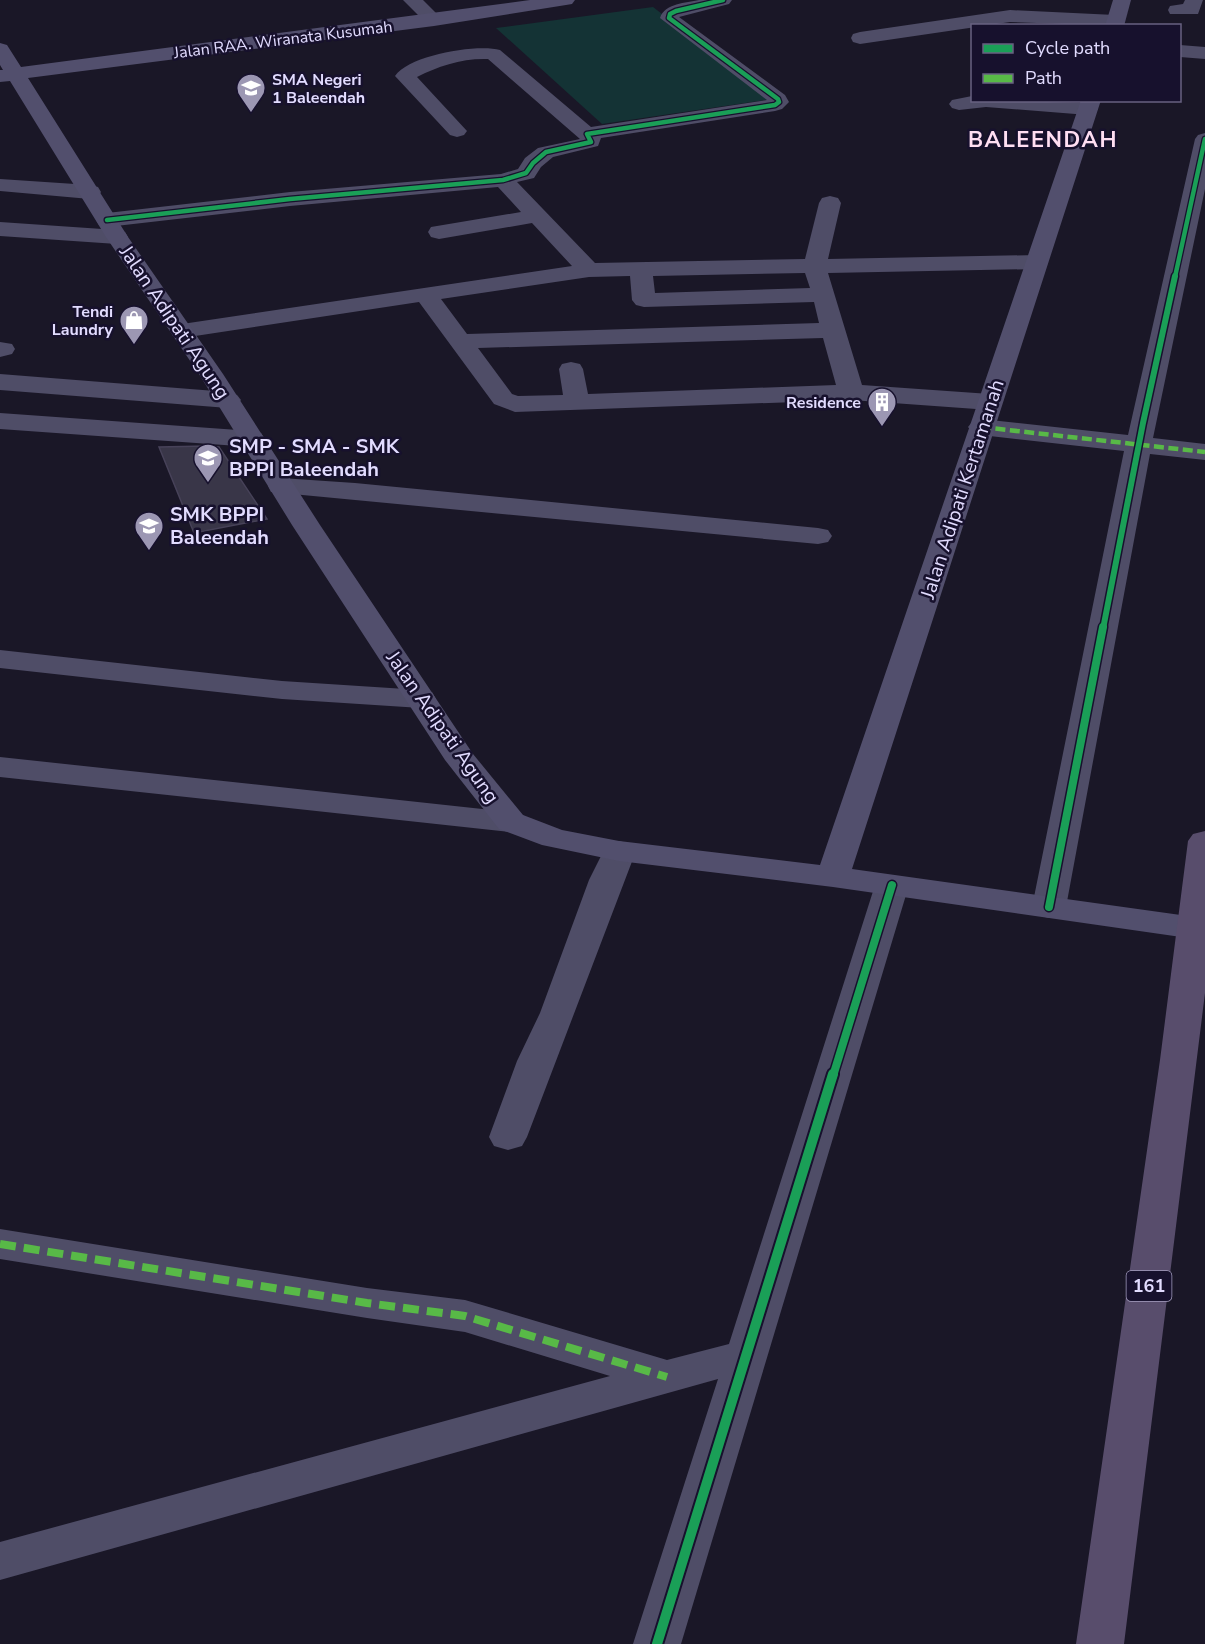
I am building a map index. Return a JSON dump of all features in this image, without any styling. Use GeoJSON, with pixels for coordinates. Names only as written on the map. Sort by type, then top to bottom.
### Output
{"type":"FeatureCollection","features":[{"type":"Feature","properties":{"kind":"main road","name":"Jalan RAA. Wiranata Kusumah"},"geometry":{"type":"LineString","coordinates":[[8,75],[434,20],[566,0]]}},
{"type":"Feature","properties":{"kind":"main road"},"geometry":{"type":"LineString","coordinates":[[1115,23],[1122,0]]}},
{"type":"Feature","properties":{"kind":"main road","name":"Jalan Adipati Agung"},"geometry":{"type":"LineString","coordinates":[[0,49],[8,75],[90,192],[103,230],[182,331],[461,760],[511,822],[554,838],[619,851],[833,877],[1195,928]]}},
{"type":"Feature","properties":{"kind":"main road","name":"Jalan Adipati Kertamanah"},"geometry":{"type":"LineString","coordinates":[[833,877],[1089,105]]}},
{"type":"Feature","properties":{"kind":"main road","name":"161"},"geometry":{"type":"LineString","coordinates":[[1100,1644],[1205,841]]}},
{"type":"Feature","properties":{"kind":"street"},"geometry":{"type":"LineString","coordinates":[[412,0],[434,20]]}},
{"type":"Feature","properties":{"kind":"street"},"geometry":{"type":"LineString","coordinates":[[587,134],[779,102],[669,18],[670,14],[676,11],[723,0]]}},
{"type":"Feature","properties":{"kind":"street"},"geometry":{"type":"LineString","coordinates":[[1177,10],[1191,10],[1194,0]]}},
{"type":"Feature","properties":{"kind":"street"},"geometry":{"type":"LineString","coordinates":[[860,38],[1000,17],[1018,21],[1115,23]]}},
{"type":"Feature","properties":{"kind":"street"},"geometry":{"type":"LineString","coordinates":[[1181,51],[1205,53]]}},
{"type":"Feature","properties":{"kind":"street"},"geometry":{"type":"LineString","coordinates":[[0,229],[103,230],[503,180],[526,173],[535,158],[543,152],[591,142],[587,134],[493,54],[486,53],[459,55],[405,76],[457,131]]}},
{"type":"Feature","properties":{"kind":"street"},"geometry":{"type":"LineString","coordinates":[[959,104],[984,107],[1089,105]]}},
{"type":"Feature","properties":{"kind":"street"},"geometry":{"type":"LineString","coordinates":[[1049,908],[1139,443],[1205,139]]}},
{"type":"Feature","properties":{"kind":"street"},"geometry":{"type":"LineString","coordinates":[[503,180],[589,270]]}},
{"type":"Feature","properties":{"kind":"street"},"geometry":{"type":"LineString","coordinates":[[0,185],[90,192]]}},
{"type":"Feature","properties":{"kind":"street"},"geometry":{"type":"LineString","coordinates":[[830,202],[815,266],[851,392]]}},
{"type":"Feature","properties":{"kind":"street"},"geometry":{"type":"LineString","coordinates":[[439,232],[537,216]]}},
{"type":"Feature","properties":{"kind":"street"},"geometry":{"type":"LineString","coordinates":[[0,243],[41,246],[73,241],[103,230]]}},
{"type":"Feature","properties":{"kind":"street"},"geometry":{"type":"LineString","coordinates":[[182,331],[589,270],[1037,262]]}},
{"type":"Feature","properties":{"kind":"street"},"geometry":{"type":"LineString","coordinates":[[641,269],[649,335]]}},
{"type":"Feature","properties":{"kind":"street"},"geometry":{"type":"LineString","coordinates":[[426,295],[506,401],[519,405],[851,392],[990,402]]}},
{"type":"Feature","properties":{"kind":"street"},"geometry":{"type":"LineString","coordinates":[[644,300],[823,295]]}},
{"type":"Feature","properties":{"kind":"street"},"geometry":{"type":"LineString","coordinates":[[461,341],[833,330]]}},
{"type":"Feature","properties":{"kind":"street"},"geometry":{"type":"LineString","coordinates":[[571,369],[577,403]]}},
{"type":"Feature","properties":{"kind":"street"},"geometry":{"type":"LineString","coordinates":[[0,382],[228,400]]}},
{"type":"Feature","properties":{"kind":"street"},"geometry":{"type":"LineString","coordinates":[[0,421],[252,439]]}},
{"type":"Feature","properties":{"kind":"street"},"geometry":{"type":"LineString","coordinates":[[981,427],[1205,452]]}},
{"type":"Feature","properties":{"kind":"street"},"geometry":{"type":"LineString","coordinates":[[281,486],[367,492],[818,536]]}},
{"type":"Feature","properties":{"kind":"street"},"geometry":{"type":"LineString","coordinates":[[0,659],[282,690],[421,699]]}},
{"type":"Feature","properties":{"kind":"street"},"geometry":{"type":"LineString","coordinates":[[1,768],[511,822]]}},
{"type":"Feature","properties":{"kind":"street"},"geometry":{"type":"LineString","coordinates":[[508,1137],[619,851]]}},
{"type":"Feature","properties":{"kind":"street"},"geometry":{"type":"LineString","coordinates":[[657,1644],[845,1044],[892,885]]}},
{"type":"Feature","properties":{"kind":"street"},"geometry":{"type":"LineString","coordinates":[[0,1244],[367,1303],[465,1316],[667,1377]]}},
{"type":"Feature","properties":{"kind":"street"},"geometry":{"type":"LineString","coordinates":[[0,1562],[746,1355]]}},
{"type":"Feature","properties":{"kind":"green space"},"geometry":{"type":"Polygon","coordinates":[[[653,7],[772,99],[602,124],[496,28],[653,7]]]}},
{"type":"Feature","properties":{"kind":"building","name":"SMP - SMA - SMK BPPI Baleendah"},"geometry":{"type":"Polygon","coordinates":[[[159,447],[219,447],[267,519],[194,533],[159,447]]]}},
{"type":"Feature","properties":{"kind":"marked path"},"geometry":{"type":"LineString","coordinates":[[981,427],[1205,452]]}},
{"type":"Feature","properties":{"kind":"marked path"},"geometry":{"type":"LineString","coordinates":[[0,1244],[367,1303],[465,1316],[667,1377]]}},
{"type":"Feature","properties":{"kind":"cycle path"},"geometry":{"type":"LineString","coordinates":[[107,220],[290,199],[503,180],[526,173],[539,156],[546,152],[577,147],[591,142],[587,134],[775,105],[779,102],[778,99],[669,18],[670,14],[676,11],[723,0]]}},
{"type":"Feature","properties":{"kind":"cycle path"},"geometry":{"type":"LineString","coordinates":[[1049,907],[1143,423],[1205,139]]}},
{"type":"Feature","properties":{"kind":"cycle path"},"geometry":{"type":"LineString","coordinates":[[657,1644],[892,885]]}},
{"type":"Feature","properties":{"kind":"place","name":"SMA Negeri 1 Baleendah"},"geometry":{"type":"Point","coordinates":[251,114]}},
{"type":"Feature","properties":{"kind":"place","name":"Tendi Laundry"},"geometry":{"type":"Point","coordinates":[134,346]}},
{"type":"Feature","properties":{"kind":"place","name":"Residence"},"geometry":{"type":"Point","coordinates":[882,428]}},
{"type":"Feature","properties":{"kind":"place","name":"SMP - SMA - SMK BPPI Baleendah"},"geometry":{"type":"Point","coordinates":[208,484]}},
{"type":"Feature","properties":{"kind":"place","name":"SMK BPPI Baleendah"},"geometry":{"type":"Point","coordinates":[149,552]}},
{"type":"Feature","properties":{"kind":"district","name":"BALEENDAH"},"geometry":{"type":"Point","coordinates":[1043,139]}}]}
